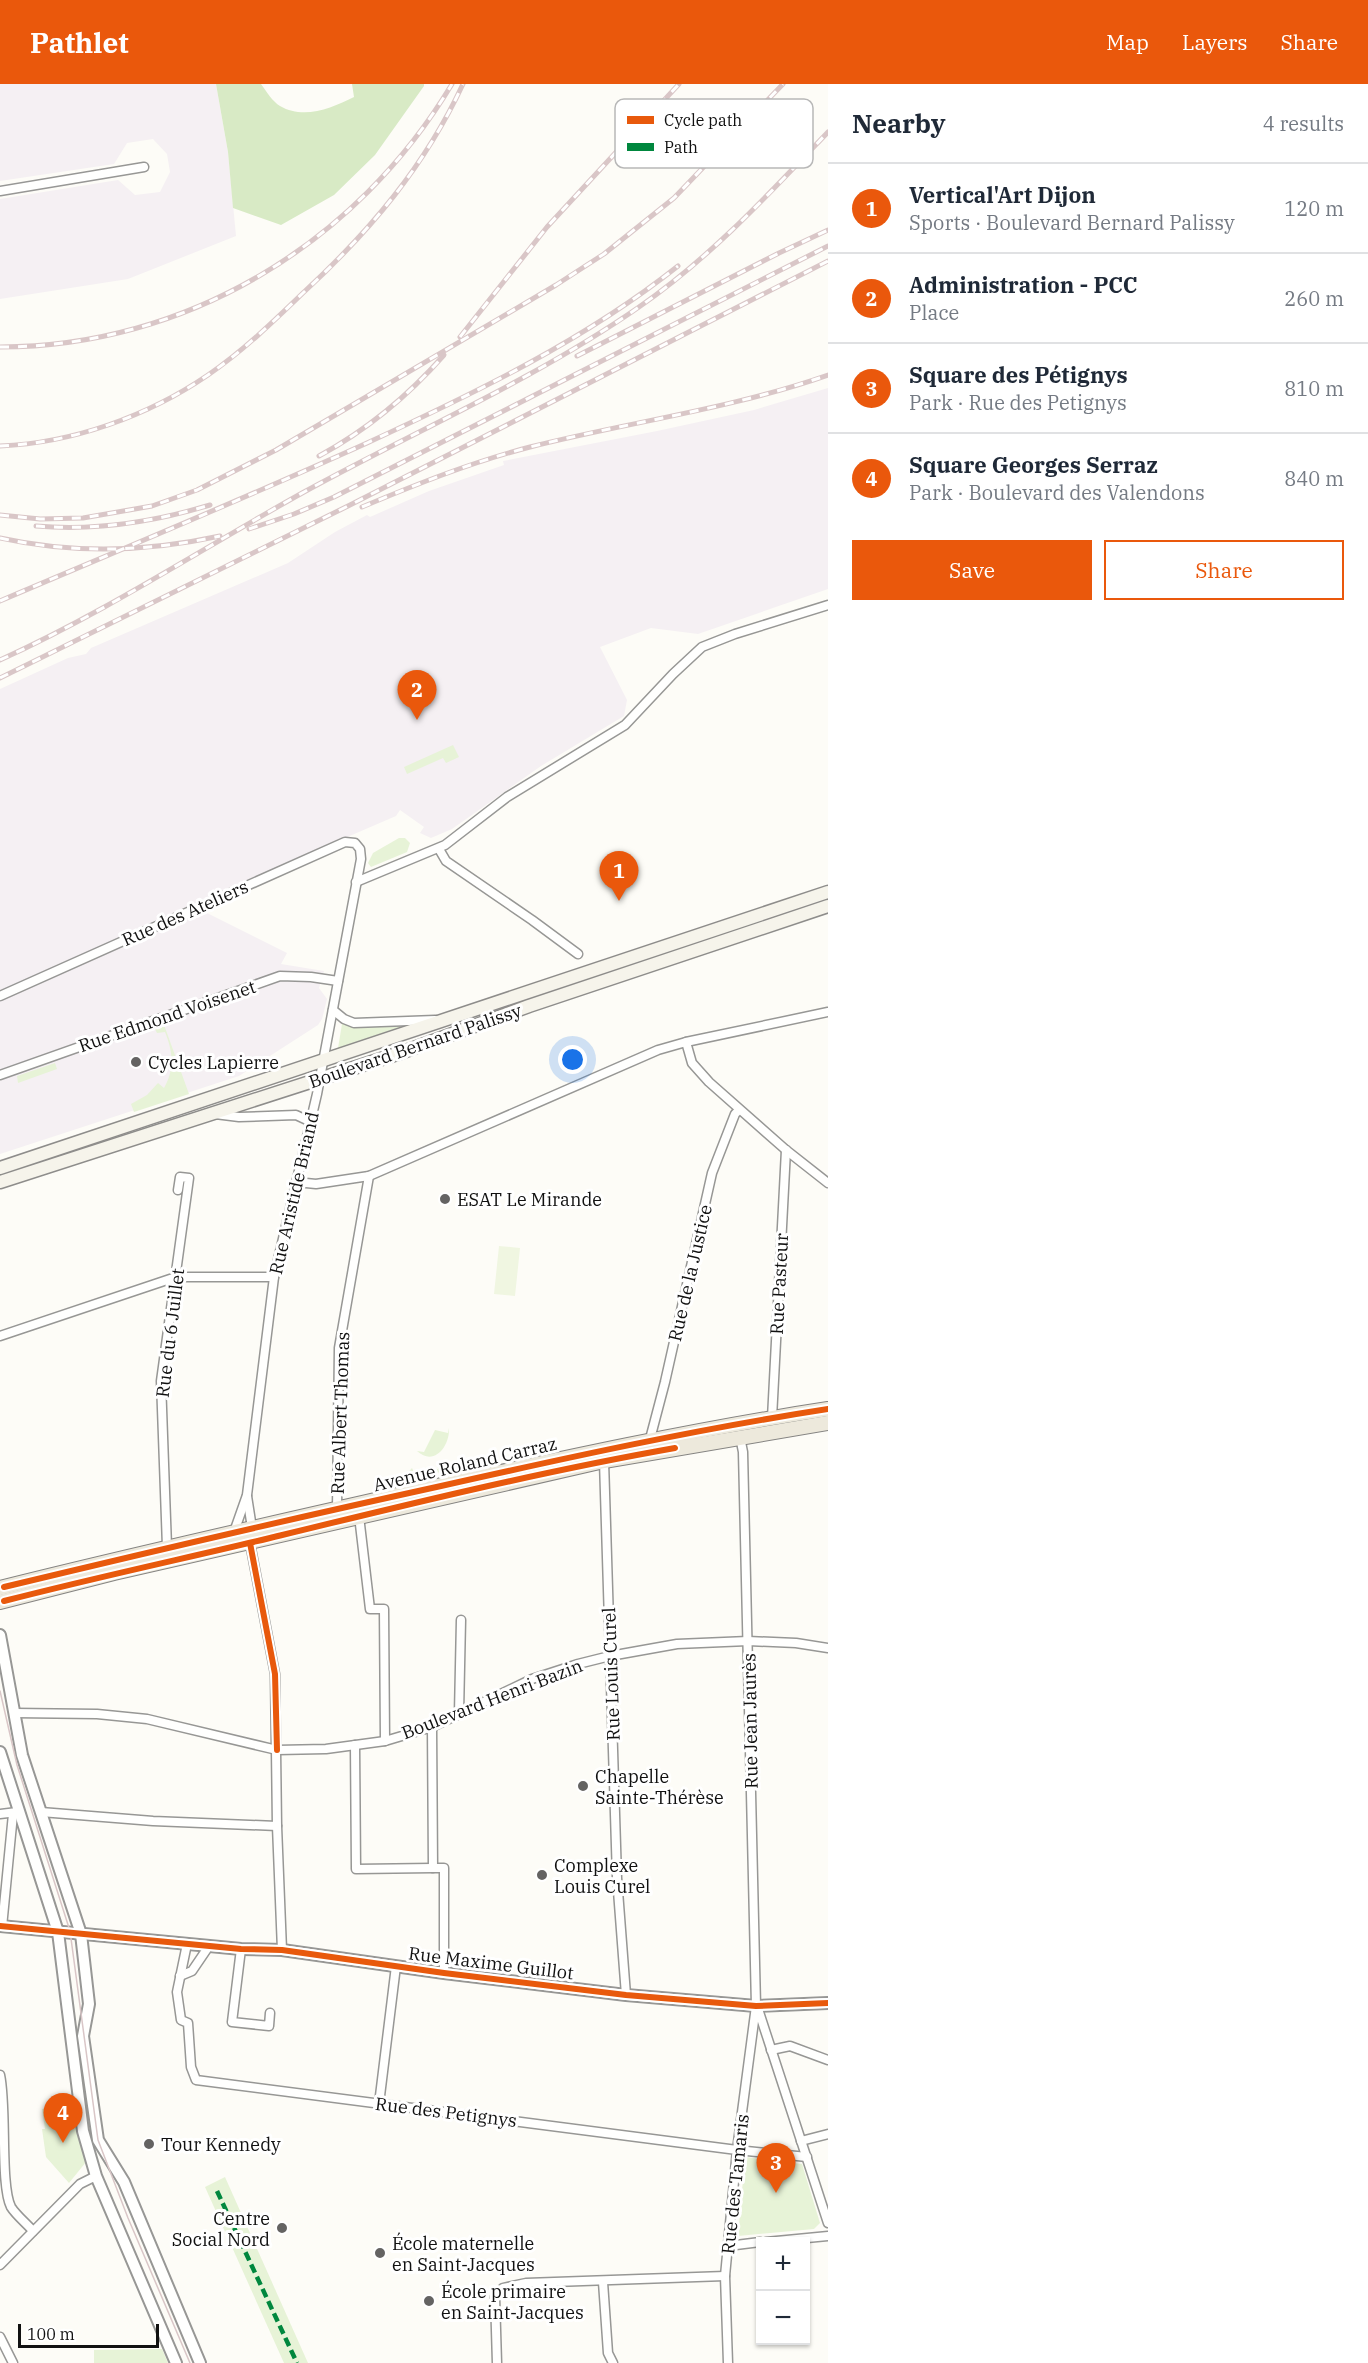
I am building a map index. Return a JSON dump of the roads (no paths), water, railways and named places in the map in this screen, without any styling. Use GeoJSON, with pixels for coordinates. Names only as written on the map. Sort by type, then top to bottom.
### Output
{"type":"FeatureCollection","features":[{"type":"Feature","properties":{"kind":"main road","name":"Boulevard Bernard Palissy"},"geometry":{"type":"LineString","coordinates":[[0,1168],[828,892]]}},
{"type":"Feature","properties":{"kind":"main road","name":"Boulevard Bernard Palissy"},"geometry":{"type":"LineString","coordinates":[[0,1182],[320,1080],[828,906]]}},
{"type":"Feature","properties":{"kind":"main road","name":"Avenue Roland Carraz"},"geometry":{"type":"LineString","coordinates":[[112,1567],[226,1548],[251,1536],[337,1509],[650,1439],[828,1409]]}},
{"type":"Feature","properties":{"kind":"main road"},"geometry":{"type":"LineString","coordinates":[[740,1437],[772,1418]]}},
{"type":"Feature","properties":{"kind":"main road","name":"Avenue Roland Carraz"},"geometry":{"type":"LineString","coordinates":[[112,1567],[166,1547],[234,1532],[251,1536],[359,1516],[604,1461],[828,1424]]}},
{"type":"Feature","properties":{"kind":"main road"},"geometry":{"type":"LineString","coordinates":[[1,1597],[93,1566]]}},
{"type":"Feature","properties":{"kind":"main road"},"geometry":{"type":"LineString","coordinates":[[0,1580],[40,1570],[112,1567]]}},
{"type":"Feature","properties":{"kind":"main road"},"geometry":{"type":"LineString","coordinates":[[1,1597],[112,1567]]}},
{"type":"Feature","properties":{"kind":"street"},"geometry":{"type":"LineString","coordinates":[[0,190],[144,167]]}},
{"type":"Feature","properties":{"kind":"street"},"geometry":{"type":"LineString","coordinates":[[356,882],[439,849],[507,797],[625,725],[702,647],[753,628],[828,605]]}},
{"type":"Feature","properties":{"kind":"street","name":"Rue des Ateliers"},"geometry":{"type":"LineString","coordinates":[[0,996],[349,841],[358,845],[361,859]]}},
{"type":"Feature","properties":{"kind":"street"},"geometry":{"type":"LineString","coordinates":[[439,849],[446,861],[578,954]]}},
{"type":"Feature","properties":{"kind":"street","name":"Rue Aristide Briand"},"geometry":{"type":"LineString","coordinates":[[234,1532],[247,1495],[274,1277],[320,1080],[361,859]]}},
{"type":"Feature","properties":{"kind":"street","name":"Rue Edmond Voisenet"},"geometry":{"type":"LineString","coordinates":[[0,1075],[280,976],[338,981]]}},
{"type":"Feature","properties":{"kind":"street","name":"Boulevard Bernard Palissy"},"geometry":{"type":"LineString","coordinates":[[333,1010],[354,1023],[444,1020]]}},
{"type":"Feature","properties":{"kind":"street"},"geometry":{"type":"LineString","coordinates":[[296,1182],[316,1184],[369,1176],[658,1050],[828,1012]]}},
{"type":"Feature","properties":{"kind":"street"},"geometry":{"type":"LineString","coordinates":[[686,1042],[688,1057],[697,1070],[739,1110],[828,1183]]}},
{"type":"Feature","properties":{"kind":"street","name":"Rue de la Justice"},"geometry":{"type":"LineString","coordinates":[[650,1439],[668,1371],[712,1173],[725,1137],[739,1110]]}},
{"type":"Feature","properties":{"kind":"street"},"geometry":{"type":"LineString","coordinates":[[212,1114],[239,1117],[296,1115],[311,1122]]}},
{"type":"Feature","properties":{"kind":"street","name":"Rue Pasteur"},"geometry":{"type":"LineString","coordinates":[[772,1418],[786,1150]]}},
{"type":"Feature","properties":{"kind":"street","name":"Rue Albert Thomas"},"geometry":{"type":"LineString","coordinates":[[337,1509],[339,1348],[369,1176]]}},
{"type":"Feature","properties":{"kind":"street","name":"Rue du 6 Juillet"},"geometry":{"type":"LineString","coordinates":[[166,1547],[160,1382],[189,1178],[180,1177],[178,1190]]}},
{"type":"Feature","properties":{"kind":"street"},"geometry":{"type":"LineString","coordinates":[[0,1336],[176,1277],[274,1277]]}},
{"type":"Feature","properties":{"kind":"street","name":"Rue Jean Jaurès"},"geometry":{"type":"LineString","coordinates":[[740,1437],[743,1452],[756,2006]]}},
{"type":"Feature","properties":{"kind":"street","name":"Rue Louis Curel"},"geometry":{"type":"LineString","coordinates":[[604,1461],[617,1878],[626,1995]]}},
{"type":"Feature","properties":{"kind":"street","name":"Rue Aristide Briand"},"geometry":{"type":"LineString","coordinates":[[247,1495],[251,1536],[275,1674],[277,1826],[282,1950]]}},
{"type":"Feature","properties":{"kind":"street"},"geometry":{"type":"LineString","coordinates":[[359,1516],[370,1609],[384,1609],[385,1741]]}},
{"type":"Feature","properties":{"kind":"street"},"geometry":{"type":"LineString","coordinates":[[459,1713],[461,1620]]}},
{"type":"Feature","properties":{"kind":"street"},"geometry":{"type":"LineString","coordinates":[[0,1635],[22,1755],[81,1934],[89,2004],[83,2036],[98,2140],[124,2182],[200,2363]]}},
{"type":"Feature","properties":{"kind":"street","name":"Boulevard Henri Bazin"},"geometry":{"type":"LineString","coordinates":[[14,1713],[97,1714],[147,1719],[277,1750],[326,1749],[385,1741],[432,1727],[532,1679],[610,1656],[677,1644],[748,1641],[796,1642],[828,1648]]}},
{"type":"Feature","properties":{"kind":"street"},"geometry":{"type":"LineString","coordinates":[[432,1727],[433,1868]]}},
{"type":"Feature","properties":{"kind":"street"},"geometry":{"type":"LineString","coordinates":[[355,1745],[356,1869],[444,1868],[444,1973]]}},
{"type":"Feature","properties":{"kind":"street"},"geometry":{"type":"LineString","coordinates":[[0,1752],[16,1813],[58,1932],[83,2131],[96,2176],[176,2363]]}},
{"type":"Feature","properties":{"kind":"street"},"geometry":{"type":"LineString","coordinates":[[41,1812],[153,1821],[277,1826]]}},
{"type":"Feature","properties":{"kind":"street"},"geometry":{"type":"LineString","coordinates":[[0,1814],[16,1813]]}},
{"type":"Feature","properties":{"kind":"street"},"geometry":{"type":"LineString","coordinates":[[1,1927],[16,1813]]}},
{"type":"Feature","properties":{"kind":"street","name":"Rue Maxime Guillot"},"geometry":{"type":"LineString","coordinates":[[1,1927],[209,1946],[282,1950],[626,1995],[756,2006],[828,2003]]}},
{"type":"Feature","properties":{"kind":"street","name":"Rue des Petignys"},"geometry":{"type":"LineString","coordinates":[[187,1944],[177,1992],[181,2020],[188,2023],[191,2067],[196,2080],[737,2150],[807,2157]]}},
{"type":"Feature","properties":{"kind":"street"},"geometry":{"type":"LineString","coordinates":[[180,1976],[192,1971],[209,1946]]}},
{"type":"Feature","properties":{"kind":"street"},"geometry":{"type":"LineString","coordinates":[[241,1948],[232,2022],[269,2026],[270,2013]]}},
{"type":"Feature","properties":{"kind":"street"},"geometry":{"type":"LineString","coordinates":[[379,2104],[396,1966]]}},
{"type":"Feature","properties":{"kind":"street"},"geometry":{"type":"LineString","coordinates":[[756,2006],[828,2223]]}},
{"type":"Feature","properties":{"kind":"street","name":"Rue des Tamaris"},"geometry":{"type":"LineString","coordinates":[[728,2363],[724,2276],[737,2150],[756,2006]]}},
{"type":"Feature","properties":{"kind":"street"},"geometry":{"type":"LineString","coordinates":[[771,2050],[790,2046],[828,2060]]}},
{"type":"Feature","properties":{"kind":"street"},"geometry":{"type":"LineString","coordinates":[[0,2076],[3,2097],[2,2154],[6,2190],[10,2206],[33,2230]]}},
{"type":"Feature","properties":{"kind":"street"},"geometry":{"type":"LineString","coordinates":[[801,2141],[828,2134]]}},
{"type":"Feature","properties":{"kind":"street"},"geometry":{"type":"LineString","coordinates":[[0,2265],[80,2184],[96,2176]]}},
{"type":"Feature","properties":{"kind":"street"},"geometry":{"type":"LineString","coordinates":[[810,2237],[828,2236]]}},
{"type":"Feature","properties":{"kind":"street"},"geometry":{"type":"LineString","coordinates":[[728,2246],[756,2242]]}},
{"type":"Feature","properties":{"kind":"street"},"geometry":{"type":"LineString","coordinates":[[497,2363],[495,2297],[503,2288],[526,2283],[724,2276]]}},
{"type":"Feature","properties":{"kind":"street"},"geometry":{"type":"LineString","coordinates":[[603,2282],[608,2353],[614,2363]]}},
{"type":"Feature","properties":{"kind":"street"},"geometry":{"type":"LineString","coordinates":[[0,2337],[13,2363]]}},
{"type":"Feature","properties":{"kind":"tram line"},"geometry":{"type":"LineString","coordinates":[[0,1691],[17,1765],[70,1931],[98,2140],[128,2218],[190,2363]]}},
{"type":"Feature","properties":{"kind":"railway"},"geometry":{"type":"LineString","coordinates":[[0,347],[69,342],[136,328],[200,306],[260,275],[317,237],[368,192],[413,141],[452,84]]}},
{"type":"Feature","properties":{"kind":"railway"},"geometry":{"type":"LineString","coordinates":[[0,446],[55,439],[109,425],[185,390],[234,356],[328,269],[373,221],[394,196],[431,143],[463,84]]}},
{"type":"Feature","properties":{"kind":"railway"},"geometry":{"type":"LineString","coordinates":[[665,99],[679,84]]}},
{"type":"Feature","properties":{"kind":"railway"},"geometry":{"type":"LineString","coordinates":[[769,99],[783,84]]}},
{"type":"Feature","properties":{"kind":"railway"},"geometry":{"type":"LineString","coordinates":[[813,148],[828,132]]}},
{"type":"Feature","properties":{"kind":"railway"},"geometry":{"type":"LineString","coordinates":[[460,337],[547,227],[615,153]]}},
{"type":"Feature","properties":{"kind":"railway"},"geometry":{"type":"LineString","coordinates":[[0,515],[40,519],[83,518],[152,506],[197,490],[276,450],[556,285],[604,254],[674,198],[703,168]]}},
{"type":"Feature","properties":{"kind":"railway"},"geometry":{"type":"LineString","coordinates":[[0,660],[78,621],[304,492],[516,382],[599,333],[639,307],[690,268],[761,202],[794,168]]}},
{"type":"Feature","properties":{"kind":"railway"},"geometry":{"type":"LineString","coordinates":[[577,356],[828,230]]}},
{"type":"Feature","properties":{"kind":"railway"},"geometry":{"type":"LineString","coordinates":[[249,529],[294,514],[334,497],[828,246]]}},
{"type":"Feature","properties":{"kind":"railway"},"geometry":{"type":"LineString","coordinates":[[0,678],[350,505],[828,261]]}},
{"type":"Feature","properties":{"kind":"railway"},"geometry":{"type":"LineString","coordinates":[[0,601],[276,484],[448,405],[567,341],[605,318],[678,266]]}},
{"type":"Feature","properties":{"kind":"railway"},"geometry":{"type":"LineString","coordinates":[[319,456],[354,435],[386,411],[444,355]]}},
{"type":"Feature","properties":{"kind":"railway"},"geometry":{"type":"LineString","coordinates":[[362,507],[445,474],[508,453],[754,397],[828,375]]}},
{"type":"Feature","properties":{"kind":"railway"},"geometry":{"type":"LineString","coordinates":[[36,526],[80,527],[124,524],[210,505]]}},
{"type":"Feature","properties":{"kind":"railway"},"geometry":{"type":"LineString","coordinates":[[0,538],[55,547],[110,549],[165,545],[220,536]]}},
{"type":"Feature","properties":{"kind":"place","name":"Administration - PCC"},"geometry":{"type":"Point","coordinates":[417,720]}},
{"type":"Feature","properties":{"kind":"place","name":"Vertical'Art Dijon"},"geometry":{"type":"Point","coordinates":[619,901]}},
{"type":"Feature","properties":{"kind":"place","name":"Cycles Lapierre"},"geometry":{"type":"Point","coordinates":[136,1062]}},
{"type":"Feature","properties":{"kind":"place","name":"ESAT Le Mirande"},"geometry":{"type":"Point","coordinates":[445,1199]}},
{"type":"Feature","properties":{"kind":"place","name":"Chapelle Sainte-Thérèse"},"geometry":{"type":"Point","coordinates":[583,1786]}},
{"type":"Feature","properties":{"kind":"place","name":"Complexe Louis Curel"},"geometry":{"type":"Point","coordinates":[542,1875]}},
{"type":"Feature","properties":{"kind":"place","name":"Square Georges Serraz"},"geometry":{"type":"Point","coordinates":[63,2143]}},
{"type":"Feature","properties":{"kind":"place","name":"Tour Kennedy"},"geometry":{"type":"Point","coordinates":[149,2144]}},
{"type":"Feature","properties":{"kind":"place","name":"Square des Pétignys"},"geometry":{"type":"Point","coordinates":[776,2193]}},
{"type":"Feature","properties":{"kind":"place","name":"Centre Social Nord"},"geometry":{"type":"Point","coordinates":[282,2228]}},
{"type":"Feature","properties":{"kind":"place","name":"École maternelle en Saint-Jacques"},"geometry":{"type":"Point","coordinates":[380,2253]}},
{"type":"Feature","properties":{"kind":"place","name":"École primaire en Saint-Jacques"},"geometry":{"type":"Point","coordinates":[429,2301]}}]}
